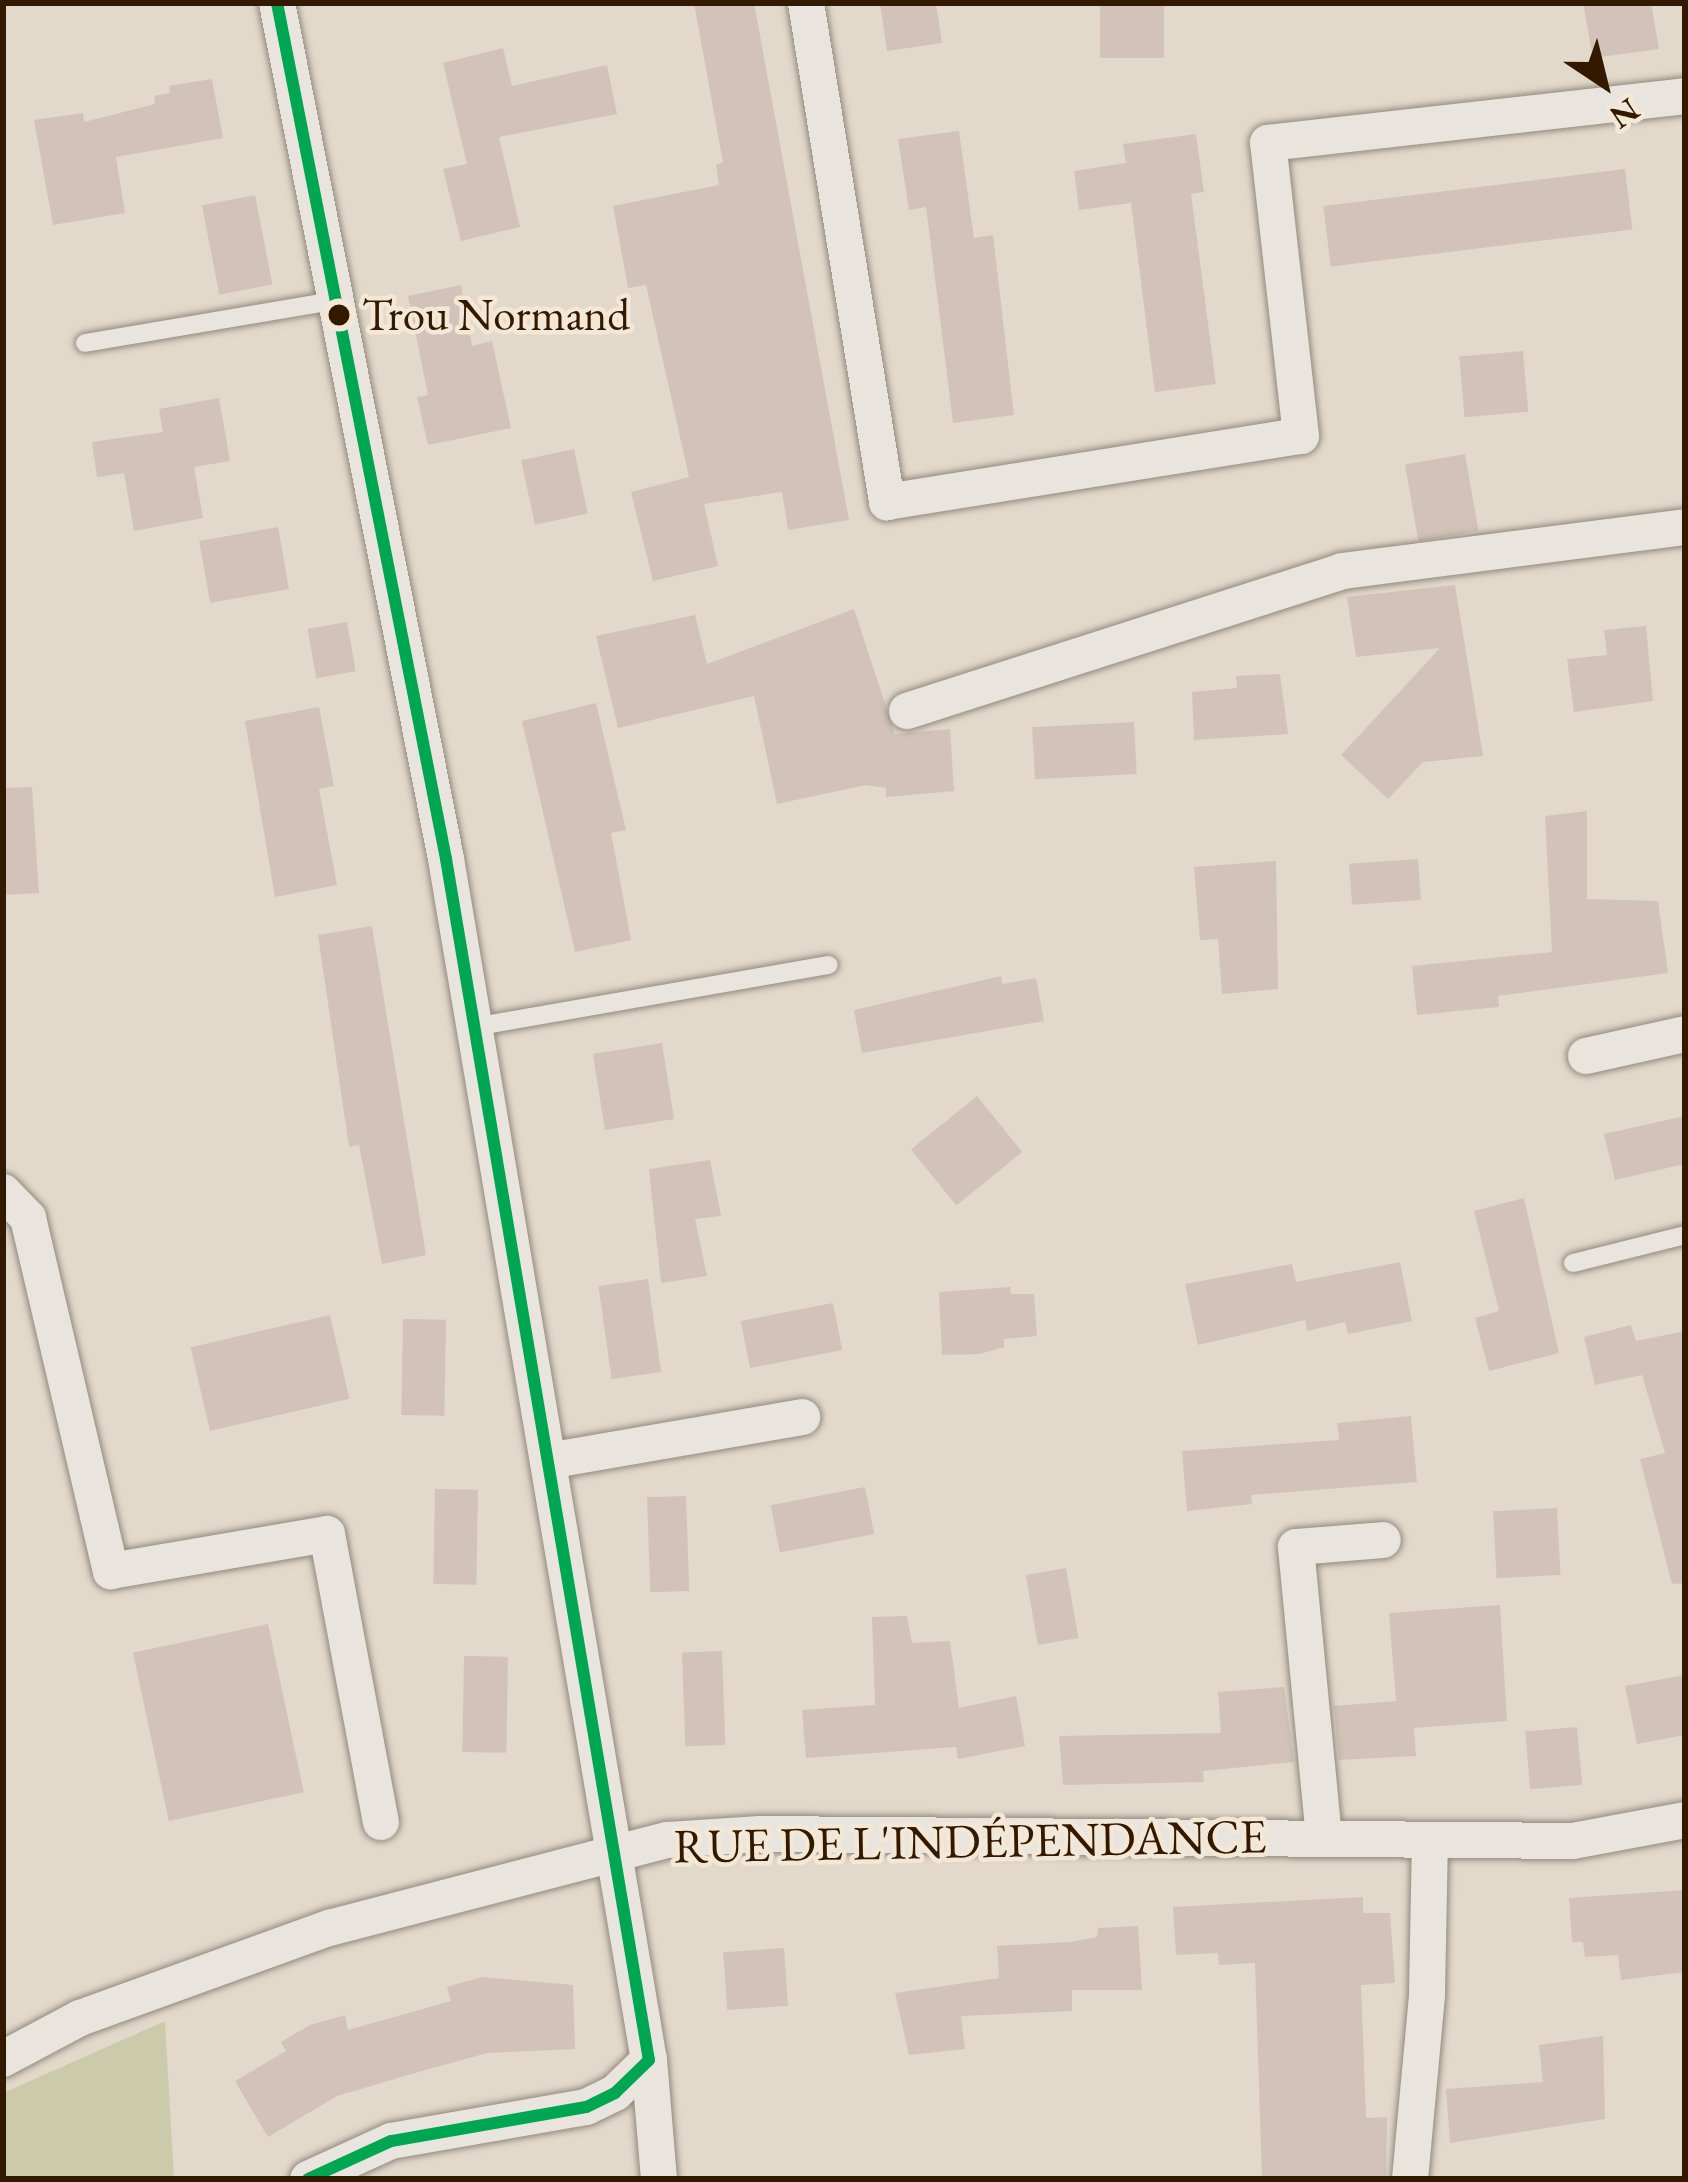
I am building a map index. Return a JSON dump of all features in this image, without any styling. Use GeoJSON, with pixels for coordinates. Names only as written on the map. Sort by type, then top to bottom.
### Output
{"type":"FeatureCollection","features":[{"type":"Feature","properties":{"kind":"street"},"geometry":{"type":"LineString","coordinates":[[278,3],[446,859],[468,1028],[619,1851],[649,2060],[659,2179]]}},
{"type":"Feature","properties":{"kind":"street"},"geometry":{"type":"LineString","coordinates":[[806,3],[887,502],[1301,436],[1268,143],[1685,96]]}},
{"type":"Feature","properties":{"kind":"street"},"geometry":{"type":"LineString","coordinates":[[908,711],[1342,571],[1685,527]]}},
{"type":"Feature","properties":{"kind":"street"},"geometry":{"type":"LineString","coordinates":[[1586,1056],[1685,1034]]}},
{"type":"Feature","properties":{"kind":"street"},"geometry":{"type":"LineString","coordinates":[[3,1192],[28,1218],[111,1571],[327,1534],[381,1822]]}},
{"type":"Feature","properties":{"kind":"street"},"geometry":{"type":"LineString","coordinates":[[548,1461],[802,1417]]}},
{"type":"Feature","properties":{"kind":"street"},"geometry":{"type":"LineString","coordinates":[[1324,1838],[1297,1547],[1383,1540]]}},
{"type":"Feature","properties":{"kind":"street","name":"RUE DE L'INDÉPENDANCE"},"geometry":{"type":"LineString","coordinates":[[3,2059],[80,2018],[328,1928],[619,1851],[760,1834],[1573,1841],[1685,1820]]}},
{"type":"Feature","properties":{"kind":"street"},"geometry":{"type":"LineString","coordinates":[[1410,2179],[1427,1994],[1430,1840]]}},
{"type":"Feature","properties":{"kind":"street"},"geometry":{"type":"LineString","coordinates":[[308,2179],[391,2141],[586,2107],[615,2092],[649,2060]]}},
{"type":"Feature","properties":{"kind":"lane"},"geometry":{"type":"LineString","coordinates":[[85,343],[339,300]]}},
{"type":"Feature","properties":{"kind":"lane"},"geometry":{"type":"LineString","coordinates":[[468,1028],[829,965]]}},
{"type":"Feature","properties":{"kind":"lane"},"geometry":{"type":"LineString","coordinates":[[1573,1263],[1685,1234]]}},
{"type":"Feature","properties":{"kind":"green space"},"geometry":{"type":"Polygon","coordinates":[[[165,2021],[174,2179],[3,2179],[3,2093],[165,2021]]]}},
{"type":"Feature","properties":{"kind":"building"},"geometry":{"type":"Polygon","coordinates":[[[694,3],[754,3],[849,520],[788,530],[782,492],[704,504],[718,566],[653,581],[631,492],[689,477],[646,285],[628,288],[613,206],[719,185],[716,164],[723,163],[694,3]]]}},
{"type":"Feature","properties":{"kind":"building"},"geometry":{"type":"Polygon","coordinates":[[[880,3],[936,3],[942,43],[887,51],[880,3]]]}},
{"type":"Feature","properties":{"kind":"building"},"geometry":{"type":"Polygon","coordinates":[[[1100,3],[1164,3],[1164,58],[1100,58],[1100,3]]]}},
{"type":"Feature","properties":{"kind":"building"},"geometry":{"type":"Polygon","coordinates":[[[1583,3],[1651,3],[1659,49],[1593,58],[1583,3]]]}},
{"type":"Feature","properties":{"kind":"building"},"geometry":{"type":"Polygon","coordinates":[[[503,48],[512,86],[607,65],[617,114],[499,137],[520,227],[461,241],[443,169],[467,164],[443,63],[503,48]]]}},
{"type":"Feature","properties":{"kind":"building"},"geometry":{"type":"Polygon","coordinates":[[[212,79],[223,138],[116,157],[125,213],[53,225],[34,120],[83,113],[84,122],[155,104],[154,96],[170,93],[169,86],[212,79]]]}},
{"type":"Feature","properties":{"kind":"building"},"geometry":{"type":"Polygon","coordinates":[[[959,131],[974,238],[993,235],[1014,415],[953,423],[926,207],[909,210],[898,139],[959,131]]]}},
{"type":"Feature","properties":{"kind":"building"},"geometry":{"type":"Polygon","coordinates":[[[1196,134],[1204,192],[1191,194],[1216,384],[1155,392],[1131,203],[1079,210],[1074,171],[1126,163],[1123,144],[1196,134]]]}},
{"type":"Feature","properties":{"kind":"building"},"geometry":{"type":"Polygon","coordinates":[[[1625,169],[1632,230],[1331,267],[1323,206],[1625,169]]]}},
{"type":"Feature","properties":{"kind":"building"},"geometry":{"type":"Polygon","coordinates":[[[255,195],[272,284],[219,295],[202,205],[255,195]]]}},
{"type":"Feature","properties":{"kind":"building"},"geometry":{"type":"Polygon","coordinates":[[[461,285],[472,346],[492,341],[511,428],[428,445],[417,397],[428,395],[408,296],[461,285]]]}},
{"type":"Feature","properties":{"kind":"building"},"geometry":{"type":"Polygon","coordinates":[[[1523,351],[1528,412],[1465,417],[1459,357],[1523,351]]]}},
{"type":"Feature","properties":{"kind":"building"},"geometry":{"type":"Polygon","coordinates":[[[219,398],[230,461],[194,467],[203,518],[134,531],[124,473],[97,477],[92,442],[163,432],[159,409],[219,398]]]}},
{"type":"Feature","properties":{"kind":"building"},"geometry":{"type":"Polygon","coordinates":[[[574,449],[588,514],[535,525],[521,460],[574,449]]]}},
{"type":"Feature","properties":{"kind":"building"},"geometry":{"type":"Polygon","coordinates":[[[1465,454],[1479,531],[1418,541],[1405,465],[1465,454]]]}},
{"type":"Feature","properties":{"kind":"building"},"geometry":{"type":"Polygon","coordinates":[[[278,527],[289,589],[210,603],[199,541],[278,527]]]}},
{"type":"Feature","properties":{"kind":"building"},"geometry":{"type":"Polygon","coordinates":[[[1455,585],[1483,756],[1423,762],[1388,799],[1341,755],[1440,648],[1356,657],[1347,597],[1455,585]]]}},
{"type":"Feature","properties":{"kind":"building"},"geometry":{"type":"Polygon","coordinates":[[[854,609],[895,734],[950,729],[954,791],[886,797],[886,788],[866,785],[777,804],[754,696],[618,728],[596,636],[695,615],[707,664],[854,609]]]}},
{"type":"Feature","properties":{"kind":"building"},"geometry":{"type":"Polygon","coordinates":[[[347,622],[356,671],[316,678],[308,629],[347,622]]]}},
{"type":"Feature","properties":{"kind":"building"},"geometry":{"type":"Polygon","coordinates":[[[1646,626],[1653,701],[1574,712],[1567,659],[1607,655],[1604,630],[1646,626]]]}},
{"type":"Feature","properties":{"kind":"building"},"geometry":{"type":"Polygon","coordinates":[[[1280,674],[1288,734],[1194,740],[1192,692],[1237,688],[1236,676],[1280,674]]]}},
{"type":"Feature","properties":{"kind":"building"},"geometry":{"type":"Polygon","coordinates":[[[596,703],[626,830],[611,833],[631,940],[575,952],[522,721],[596,703]]]}},
{"type":"Feature","properties":{"kind":"building"},"geometry":{"type":"Polygon","coordinates":[[[319,707],[334,786],[319,789],[337,885],[275,897],[245,721],[319,707]]]}},
{"type":"Feature","properties":{"kind":"building"},"geometry":{"type":"Polygon","coordinates":[[[1134,722],[1137,774],[1035,779],[1032,727],[1134,722]]]}},
{"type":"Feature","properties":{"kind":"building"},"geometry":{"type":"Polygon","coordinates":[[[32,787],[39,893],[3,895],[3,788],[32,787]]]}},
{"type":"Feature","properties":{"kind":"building"},"geometry":{"type":"Polygon","coordinates":[[[1587,811],[1587,899],[1658,901],[1668,973],[1498,996],[1499,1007],[1417,1015],[1412,966],[1552,952],[1545,816],[1587,811]]]}},
{"type":"Feature","properties":{"kind":"building"},"geometry":{"type":"Polygon","coordinates":[[[1418,859],[1421,900],[1352,905],[1349,864],[1418,859]]]}},
{"type":"Feature","properties":{"kind":"building"},"geometry":{"type":"Polygon","coordinates":[[[1276,861],[1278,989],[1222,994],[1218,939],[1200,940],[1194,867],[1276,861]]]}},
{"type":"Feature","properties":{"kind":"building"},"geometry":{"type":"Polygon","coordinates":[[[372,926],[426,1255],[382,1264],[359,1145],[349,1147],[318,935],[372,926]]]}},
{"type":"Feature","properties":{"kind":"building"},"geometry":{"type":"Polygon","coordinates":[[[1001,976],[1002,984],[1036,978],[1044,1021],[862,1053],[854,1010],[1001,976]]]}},
{"type":"Feature","properties":{"kind":"building"},"geometry":{"type":"Polygon","coordinates":[[[662,1043],[674,1119],[605,1130],[593,1054],[662,1043]]]}},
{"type":"Feature","properties":{"kind":"building"},"geometry":{"type":"Polygon","coordinates":[[[977,1096],[1022,1152],[956,1205],[911,1149],[977,1096]]]}},
{"type":"Feature","properties":{"kind":"building"},"geometry":{"type":"Polygon","coordinates":[[[1685,1116],[1685,1164],[1615,1180],[1604,1134],[1685,1116]]]}},
{"type":"Feature","properties":{"kind":"building"},"geometry":{"type":"Polygon","coordinates":[[[710,1160],[721,1216],[695,1219],[707,1276],[661,1283],[649,1169],[710,1160]]]}},
{"type":"Feature","properties":{"kind":"building"},"geometry":{"type":"Polygon","coordinates":[[[1524,1198],[1559,1353],[1489,1371],[1475,1318],[1499,1311],[1474,1211],[1524,1198]]]}},
{"type":"Feature","properties":{"kind":"building"},"geometry":{"type":"Polygon","coordinates":[[[1400,1262],[1412,1321],[1348,1334],[1345,1322],[1307,1331],[1305,1320],[1198,1345],[1185,1284],[1292,1264],[1296,1282],[1400,1262]]]}},
{"type":"Feature","properties":{"kind":"building"},"geometry":{"type":"Polygon","coordinates":[[[648,1279],[661,1372],[612,1379],[598,1286],[648,1279]]]}},
{"type":"Feature","properties":{"kind":"building"},"geometry":{"type":"Polygon","coordinates":[[[1010,1287],[1011,1294],[1034,1294],[1037,1336],[1004,1339],[1004,1347],[980,1354],[942,1355],[939,1292],[1010,1287]]]}},
{"type":"Feature","properties":{"kind":"building"},"geometry":{"type":"Polygon","coordinates":[[[833,1303],[842,1350],[750,1368],[741,1321],[833,1303]]]}},
{"type":"Feature","properties":{"kind":"building"},"geometry":{"type":"Polygon","coordinates":[[[330,1315],[349,1399],[210,1431],[191,1347],[330,1315]]]}},
{"type":"Feature","properties":{"kind":"building"},"geometry":{"type":"Polygon","coordinates":[[[403,1319],[446,1320],[444,1416],[401,1415],[403,1319]]]}},
{"type":"Feature","properties":{"kind":"building"},"geometry":{"type":"Polygon","coordinates":[[[1631,1325],[1636,1341],[1685,1331],[1685,1583],[1672,1584],[1640,1459],[1665,1453],[1642,1375],[1595,1385],[1584,1337],[1631,1325]]]}},
{"type":"Feature","properties":{"kind":"building"},"geometry":{"type":"Polygon","coordinates":[[[1411,1416],[1417,1482],[1251,1495],[1252,1504],[1187,1511],[1182,1451],[1339,1440],[1337,1423],[1411,1416]]]}},
{"type":"Feature","properties":{"kind":"building"},"geometry":{"type":"Polygon","coordinates":[[[865,1487],[874,1534],[780,1552],[771,1505],[865,1487]]]}},
{"type":"Feature","properties":{"kind":"building"},"geometry":{"type":"Polygon","coordinates":[[[435,1489],[478,1490],[476,1585],[433,1584],[435,1489]]]}},
{"type":"Feature","properties":{"kind":"building"},"geometry":{"type":"Polygon","coordinates":[[[686,1496],[689,1591],[650,1592],[647,1497],[686,1496]]]}},
{"type":"Feature","properties":{"kind":"building"},"geometry":{"type":"Polygon","coordinates":[[[1557,1508],[1561,1575],[1497,1578],[1493,1511],[1557,1508]]]}},
{"type":"Feature","properties":{"kind":"building"},"geometry":{"type":"Polygon","coordinates":[[[1066,1568],[1078,1638],[1038,1645],[1026,1575],[1066,1568]]]}},
{"type":"Feature","properties":{"kind":"building"},"geometry":{"type":"Polygon","coordinates":[[[1500,1605],[1507,1721],[1414,1728],[1416,1756],[1339,1760],[1334,1706],[1396,1701],[1389,1613],[1500,1605]]]}},
{"type":"Feature","properties":{"kind":"building"},"geometry":{"type":"Polygon","coordinates":[[[907,1616],[912,1643],[950,1641],[959,1708],[1016,1696],[1025,1746],[958,1759],[956,1747],[806,1758],[802,1710],[875,1705],[872,1617],[907,1616]]]}},
{"type":"Feature","properties":{"kind":"building"},"geometry":{"type":"Polygon","coordinates":[[[268,1624],[304,1792],[169,1821],[133,1653],[268,1624]]]}},
{"type":"Feature","properties":{"kind":"building"},"geometry":{"type":"Polygon","coordinates":[[[722,1651],[725,1745],[685,1746],[682,1652],[722,1651]]]}},
{"type":"Feature","properties":{"kind":"building"},"geometry":{"type":"Polygon","coordinates":[[[464,1656],[508,1657],[506,1753],[462,1752],[464,1656]]]}},
{"type":"Feature","properties":{"kind":"building"},"geometry":{"type":"Polygon","coordinates":[[[1685,1675],[1685,1735],[1637,1744],[1625,1686],[1685,1675]]]}},
{"type":"Feature","properties":{"kind":"building"},"geometry":{"type":"Polygon","coordinates":[[[1284,1687],[1294,1762],[1203,1771],[1204,1782],[1063,1785],[1059,1736],[1221,1733],[1218,1692],[1284,1687]]]}},
{"type":"Feature","properties":{"kind":"building"},"geometry":{"type":"Polygon","coordinates":[[[1577,1727],[1582,1785],[1530,1789],[1525,1732],[1577,1727]]]}},
{"type":"Feature","properties":{"kind":"building"},"geometry":{"type":"Polygon","coordinates":[[[1685,1890],[1685,1972],[1621,1980],[1618,1955],[1585,1957],[1583,1942],[1572,1942],[1569,1898],[1685,1890]]]}},
{"type":"Feature","properties":{"kind":"building"},"geometry":{"type":"Polygon","coordinates":[[[1363,1897],[1363,1913],[1390,1913],[1395,1983],[1361,1985],[1366,2118],[1387,2117],[1386,2179],[1262,2179],[1255,1963],[1219,1965],[1218,1953],[1176,1955],[1173,1907],[1363,1897]]]}},
{"type":"Feature","properties":{"kind":"building"},"geometry":{"type":"Polygon","coordinates":[[[1138,1926],[1142,1990],[1072,1990],[1072,2011],[961,2016],[965,2049],[909,2055],[895,1993],[999,1978],[997,1946],[1071,1942],[1097,1937],[1098,1928],[1138,1926]]]}},
{"type":"Feature","properties":{"kind":"building"},"geometry":{"type":"Polygon","coordinates":[[[784,1948],[788,2006],[727,2010],[723,1952],[784,1948]]]}},
{"type":"Feature","properties":{"kind":"building"},"geometry":{"type":"Polygon","coordinates":[[[481,1977],[573,1985],[575,2049],[487,2053],[415,2073],[337,2096],[268,2137],[235,2081],[286,2051],[281,2042],[310,2025],[345,2015],[348,2030],[451,2001],[447,1987],[481,1977]]]}},
{"type":"Feature","properties":{"kind":"building"},"geometry":{"type":"Polygon","coordinates":[[[1603,2036],[1605,2119],[1450,2143],[1446,2089],[1543,2082],[1539,2045],[1603,2036]]]}},
{"type":"Feature","properties":{"kind":"transit line"},"geometry":{"type":"LineString","coordinates":[[277,3],[446,859],[649,2060],[615,2093],[586,2107],[391,2141],[308,2179]]}},
{"type":"Feature","properties":{"kind":"place","name":"Trou Normand"},"geometry":{"type":"Point","coordinates":[339,315]}}]}
